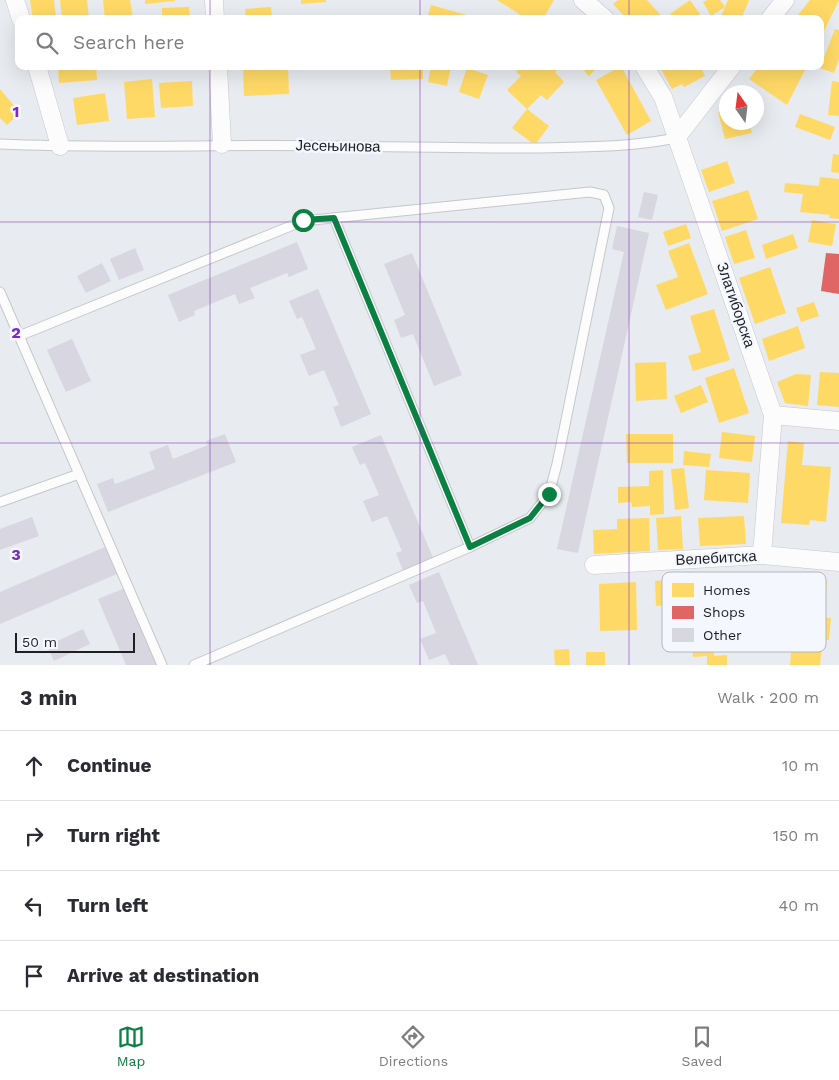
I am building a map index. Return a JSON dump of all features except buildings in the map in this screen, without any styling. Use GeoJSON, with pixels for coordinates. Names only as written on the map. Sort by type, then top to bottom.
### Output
{"type":"FeatureCollection","features":[{"type":"Feature","properties":{"kind":"street"},"geometry":{"type":"LineString","coordinates":[[15,0],[20,15]]}},
{"type":"Feature","properties":{"kind":"street"},"geometry":{"type":"LineString","coordinates":[[214,0],[215,15]]}},
{"type":"Feature","properties":{"kind":"street"},"geometry":{"type":"LineString","coordinates":[[583,0],[600,15]]}},
{"type":"Feature","properties":{"kind":"street"},"geometry":{"type":"LineString","coordinates":[[773,15],[784,0]]}},
{"type":"Feature","properties":{"kind":"street"},"geometry":{"type":"LineString","coordinates":[[38,70],[60,146]]}},
{"type":"Feature","properties":{"kind":"street"},"geometry":{"type":"LineString","coordinates":[[218,70],[222,144]]}},
{"type":"Feature","properties":{"kind":"street","name":"Златиборска"},"geometry":{"type":"LineString","coordinates":[[646,70],[663,97],[773,415],[762,555]]}},
{"type":"Feature","properties":{"kind":"street"},"geometry":{"type":"LineString","coordinates":[[676,138],[729,70]]}},
{"type":"Feature","properties":{"kind":"street"},"geometry":{"type":"LineString","coordinates":[[773,415],[839,421]]}},
{"type":"Feature","properties":{"kind":"street","name":"Велебитска"},"geometry":{"type":"LineString","coordinates":[[594,565],[762,555],[839,562]]}},
{"type":"Feature","properties":{"kind":"lane","name":"Јесењинова"},"geometry":{"type":"LineString","coordinates":[[0,144],[60,146],[222,144],[442,148],[593,147],[648,144],[676,138]]}},
{"type":"Feature","properties":{"kind":"lane"},"geometry":{"type":"LineString","coordinates":[[19,336],[303,220],[590,192],[604,195],[608,201],[609,208],[549,494],[530,518],[470,547],[194,665]]}},
{"type":"Feature","properties":{"kind":"lane"},"geometry":{"type":"LineString","coordinates":[[334,218],[470,547]]}},
{"type":"Feature","properties":{"kind":"lane"},"geometry":{"type":"LineString","coordinates":[[0,292],[162,665]]}},
{"type":"Feature","properties":{"kind":"lane"},"geometry":{"type":"LineString","coordinates":[[0,502],[79,474]]}},
{"type":"Feature","properties":{"kind":"route"},"geometry":{"type":"LineString","coordinates":[[303,220],[334,218],[470,547],[530,518],[542,506],[549,494]]}}]}
